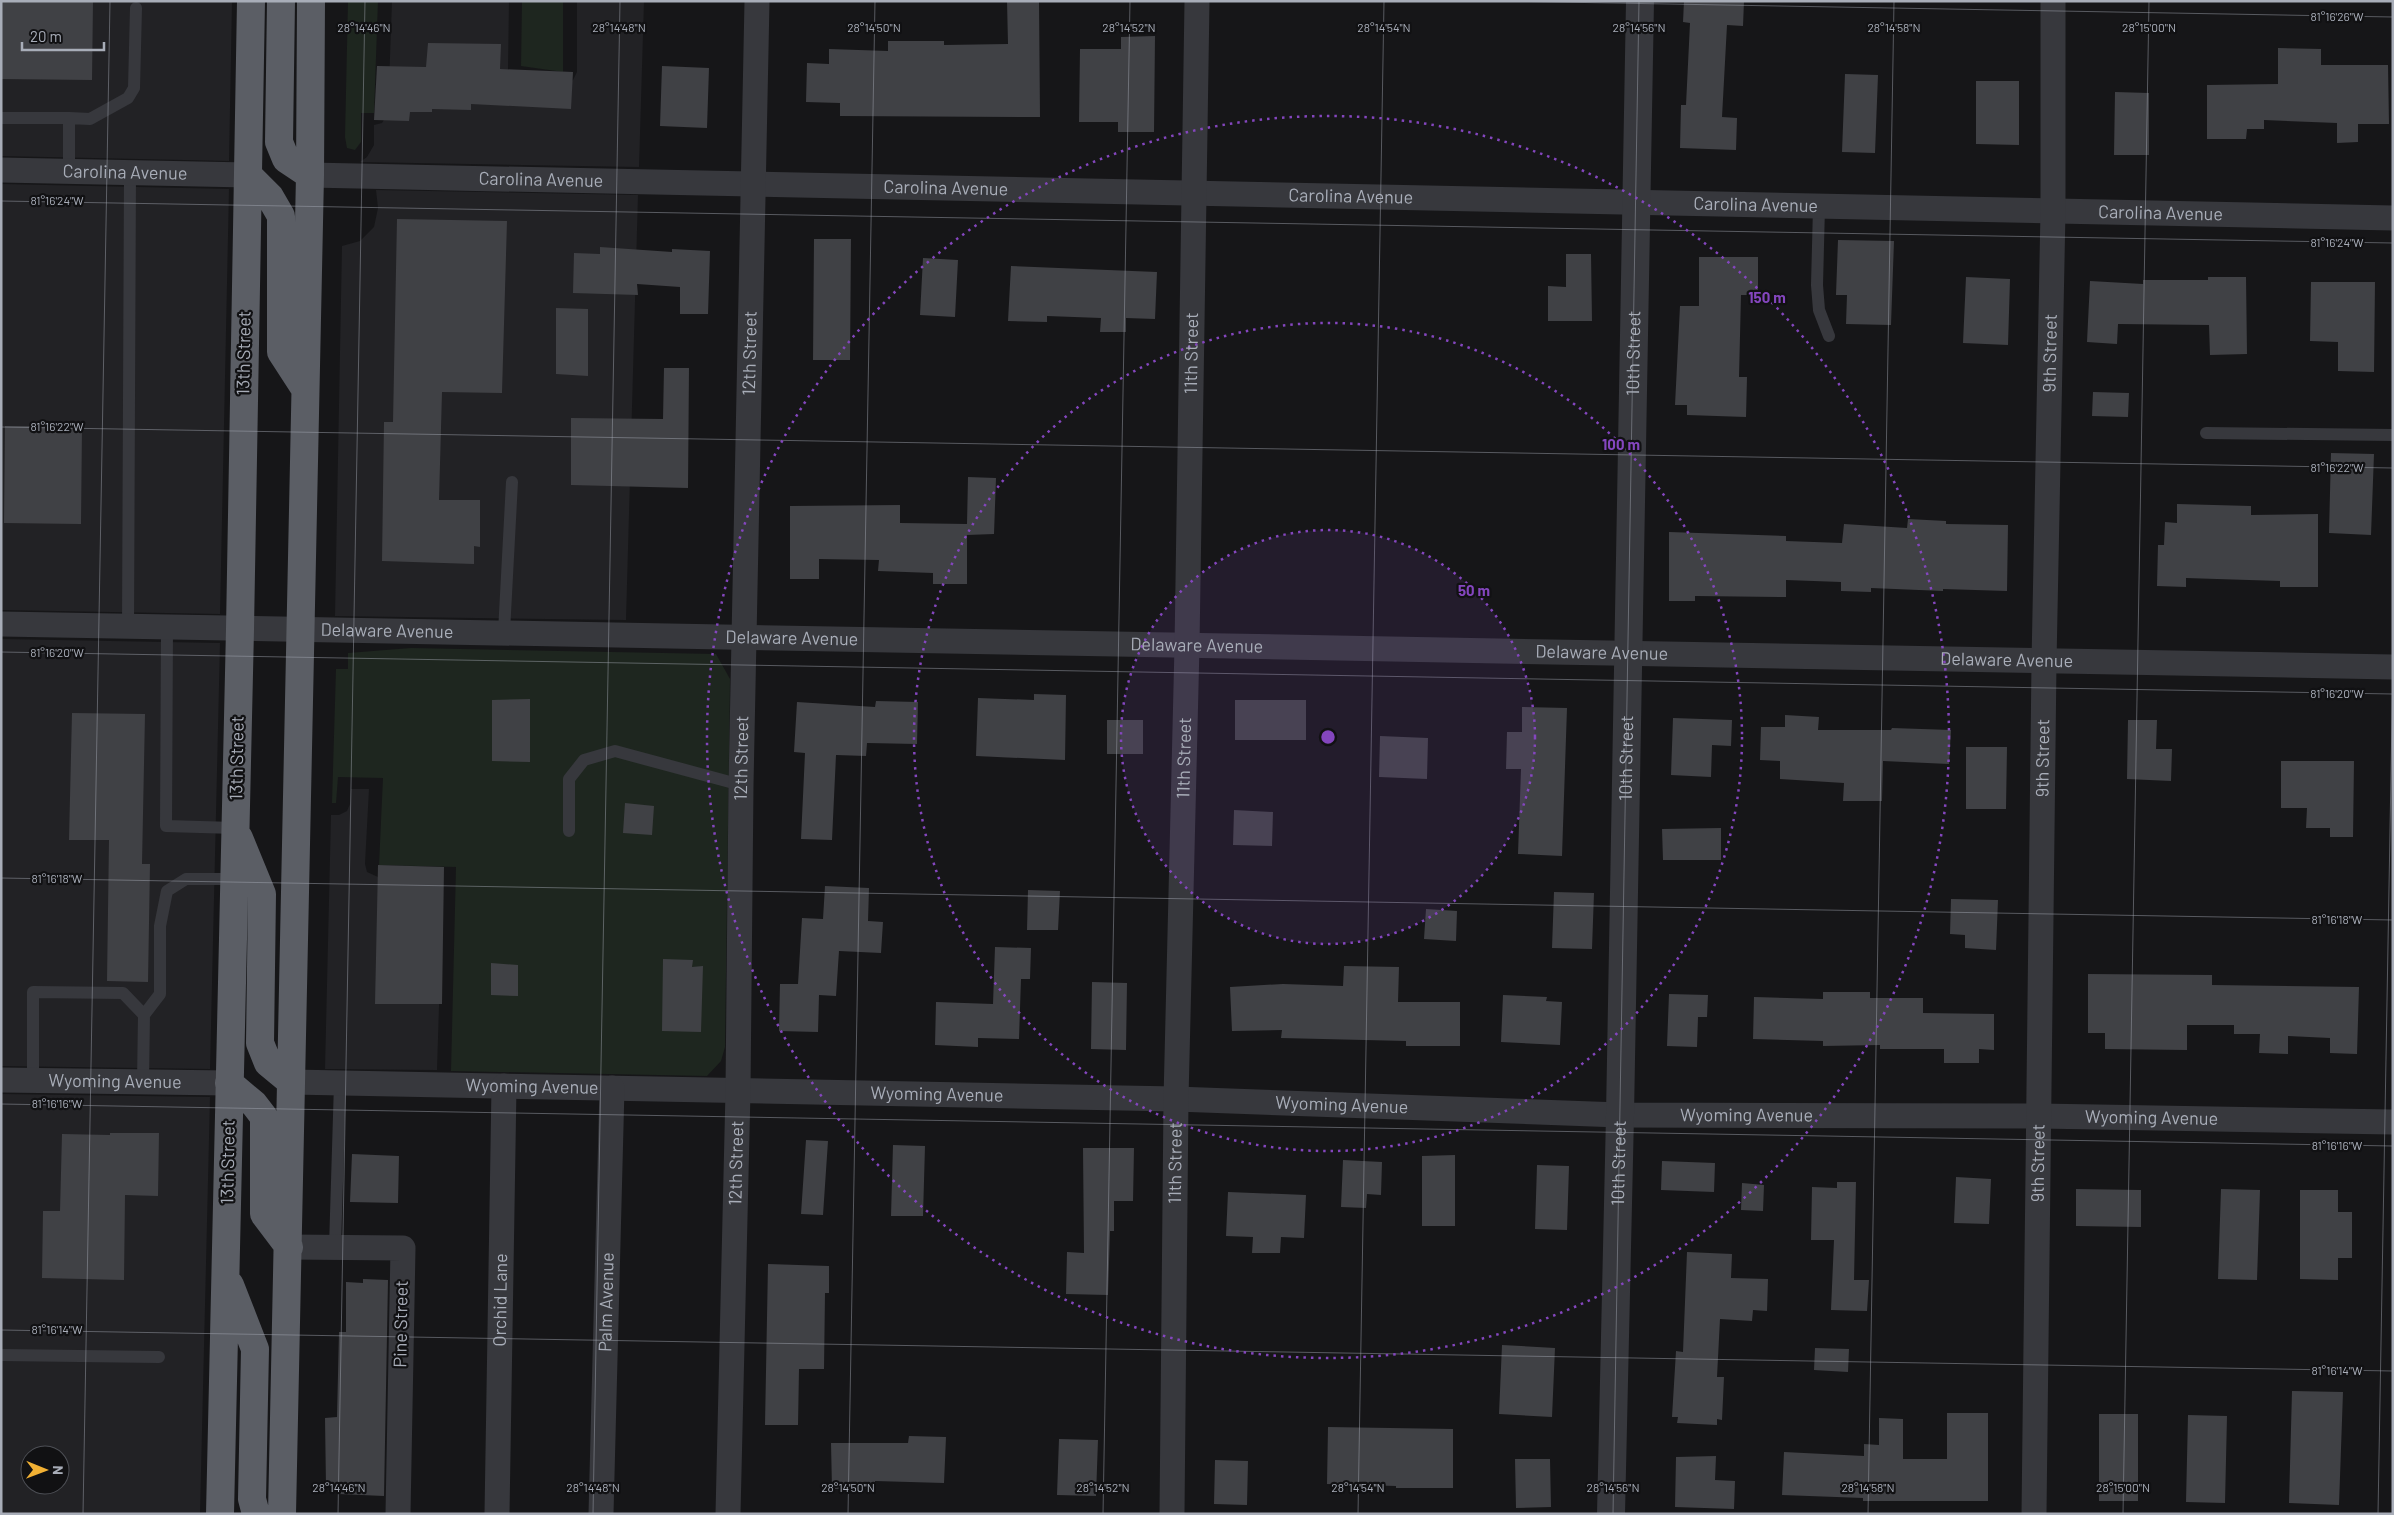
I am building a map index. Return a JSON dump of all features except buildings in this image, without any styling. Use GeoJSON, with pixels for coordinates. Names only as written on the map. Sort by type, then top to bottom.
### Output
{"type":"FeatureCollection","features":[{"type":"Feature","properties":{"kind":"highway","name":"13th Street"},"geometry":{"type":"LineString","coordinates":[[220,1514],[240,629],[251,1]]}},
{"type":"Feature","properties":{"kind":"highway"},"geometry":{"type":"LineString","coordinates":[[281,1],[279,142],[286,159],[310,176]]}},
{"type":"Feature","properties":{"kind":"highway"},"geometry":{"type":"LineString","coordinates":[[282,1514],[310,176],[311,1]]}},
{"type":"Feature","properties":{"kind":"highway"},"geometry":{"type":"LineString","coordinates":[[248,175],[270,197],[281,216],[280,352],[305,389]]}},
{"type":"Feature","properties":{"kind":"highway"},"geometry":{"type":"LineString","coordinates":[[235,828],[262,894],[260,1043],[268,1064],[291,1082]]}},
{"type":"Feature","properties":{"kind":"highway"},"geometry":{"type":"LineString","coordinates":[[229,1083],[254,1104],[264,1117],[264,1214],[289,1247]]}},
{"type":"Feature","properties":{"kind":"highway"},"geometry":{"type":"LineString","coordinates":[[225,1275],[255,1349],[252,1499],[256,1514]]}},
{"type":"Feature","properties":{"kind":"street","name":"12th Street"},"geometry":{"type":"LineString","coordinates":[[728,1514],[738,1091],[743,637],[757,1]]}},
{"type":"Feature","properties":{"kind":"street","name":"11th Street"},"geometry":{"type":"LineString","coordinates":[[1172,1514],[1176,1099],[1196,194],[1197,1]]}},
{"type":"Feature","properties":{"kind":"street","name":"10th Street"},"geometry":{"type":"LineString","coordinates":[[1611,1514],[1640,1]]}},
{"type":"Feature","properties":{"kind":"street","name":"9th Street"},"geometry":{"type":"LineString","coordinates":[[2034,1514],[2044,662],[2053,211],[2053,1]]}},
{"type":"Feature","properties":{"kind":"street","name":"Carolina Avenue"},"geometry":{"type":"LineString","coordinates":[[1,170],[248,175]]}},
{"type":"Feature","properties":{"kind":"street","name":"Carolina Avenue"},"geometry":{"type":"LineString","coordinates":[[310,176],[2393,218]]}},
{"type":"Feature","properties":{"kind":"street","name":"Delaware Avenue"},"geometry":{"type":"LineString","coordinates":[[1,624],[2393,667]]}},
{"type":"Feature","properties":{"kind":"street","name":"Wyoming Avenue"},"geometry":{"type":"LineString","coordinates":[[1,1080],[229,1083]]}},
{"type":"Feature","properties":{"kind":"street","name":"Wyoming Avenue"},"geometry":{"type":"LineString","coordinates":[[291,1082],[1176,1099],[1620,1115],[2038,1116],[2393,1122]]}},
{"type":"Feature","properties":{"kind":"street","name":"Orchid Lane"},"geometry":{"type":"LineString","coordinates":[[497,1514],[504,1086]]}},
{"type":"Feature","properties":{"kind":"street","name":"Palm Avenue"},"geometry":{"type":"LineString","coordinates":[[601,1514],[612,1088]]}},
{"type":"Feature","properties":{"kind":"street","name":"Pine Street"},"geometry":{"type":"LineString","coordinates":[[289,1247],[402,1248],[398,1514]]}},
{"type":"Feature","properties":{"kind":"lane"},"geometry":{"type":"LineString","coordinates":[[1,118],[90,119],[128,98],[134,88],[136,8]]}},
{"type":"Feature","properties":{"kind":"lane"},"geometry":{"type":"LineString","coordinates":[[69,118],[69,171]]}},
{"type":"Feature","properties":{"kind":"lane"},"geometry":{"type":"LineString","coordinates":[[128,627],[130,173]]}},
{"type":"Feature","properties":{"kind":"lane"},"geometry":{"type":"LineString","coordinates":[[1818,207],[1817,285],[1819,310],[1829,336]]}},
{"type":"Feature","properties":{"kind":"lane"},"geometry":{"type":"LineString","coordinates":[[2206,433],[2393,435]]}},
{"type":"Feature","properties":{"kind":"lane"},"geometry":{"type":"LineString","coordinates":[[504,632],[512,482]]}},
{"type":"Feature","properties":{"kind":"lane"},"geometry":{"type":"LineString","coordinates":[[167,628],[166,826],[235,828]]}},
{"type":"Feature","properties":{"kind":"lane"},"geometry":{"type":"LineString","coordinates":[[569,831],[569,779],[584,760],[616,751],[741,785]]}},
{"type":"Feature","properties":{"kind":"lane"},"geometry":{"type":"LineString","coordinates":[[142,1082],[144,1015],[160,994],[160,926],[167,891],[186,879],[234,879]]}},
{"type":"Feature","properties":{"kind":"lane"},"geometry":{"type":"LineString","coordinates":[[33,1080],[33,992],[123,993],[144,1015]]}},
{"type":"Feature","properties":{"kind":"lane"},"geometry":{"type":"LineString","coordinates":[[335,1248],[340,1083]]}},
{"type":"Feature","properties":{"kind":"lane"},"geometry":{"type":"LineString","coordinates":[[1,1355],[159,1357]]}},
{"type":"Feature","properties":{"kind":"shaded area"},"geometry":{"type":"Polygon","coordinates":[[[1,1],[232,1],[229,161],[1,156],[1,1]]]}},
{"type":"Feature","properties":{"kind":"shaded area"},"geometry":{"type":"Polygon","coordinates":[[[348,1],[378,1],[374,113],[361,113],[361,142],[355,150],[347,148],[345,137],[348,1]]]}},
{"type":"Feature","properties":{"kind":"shaded area"},"geometry":{"type":"Polygon","coordinates":[[[392,1],[509,1],[508,69],[512,75],[566,84],[573,80],[577,72],[577,1],[644,1],[639,167],[360,162],[367,157],[374,145],[374,125],[382,123],[388,113],[392,1]]]}},
{"type":"Feature","properties":{"kind":"shaded area"},"geometry":{"type":"Polygon","coordinates":[[[522,1],[563,1],[563,72],[521,66],[522,1]]]}},
{"type":"Feature","properties":{"kind":"shaded area"},"geometry":{"type":"Polygon","coordinates":[[[1,184],[229,189],[220,614],[1,610],[1,184]]]}},
{"type":"Feature","properties":{"kind":"shaded area"},"geometry":{"type":"Polygon","coordinates":[[[376,190],[638,195],[626,620],[335,616],[342,246],[360,241],[374,227],[378,208],[376,190]]]}},
{"type":"Feature","properties":{"kind":"shaded area"},"geometry":{"type":"Polygon","coordinates":[[[1,639],[220,643],[210,1069],[1,1066],[1,639]]]}},
{"type":"Feature","properties":{"kind":"shaded area"},"geometry":{"type":"Polygon","coordinates":[[[411,648],[716,654],[730,679],[725,1047],[721,1061],[707,1076],[451,1071],[456,867],[379,865],[383,778],[338,777],[336,803],[332,803],[336,669],[348,669],[348,653],[411,648]]]}},
{"type":"Feature","properties":{"kind":"shaded area"},"geometry":{"type":"Polygon","coordinates":[[[351,789],[369,789],[365,864],[367,872],[378,877],[443,879],[437,1070],[325,1069],[331,815],[339,815],[347,811],[350,804],[351,789]]]}},
{"type":"Feature","properties":{"kind":"shaded area"},"geometry":{"type":"Polygon","coordinates":[[[1,1094],[210,1097],[200,1514],[1,1514],[1,1094]]]}}]}
